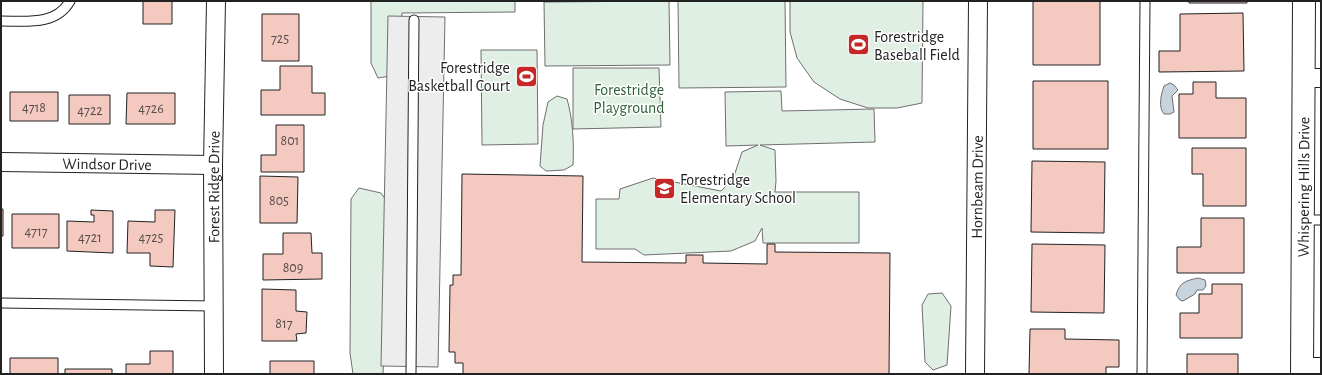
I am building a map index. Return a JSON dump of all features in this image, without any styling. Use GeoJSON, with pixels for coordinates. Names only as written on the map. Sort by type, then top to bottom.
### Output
{"type":"FeatureCollection","features":[{"type":"Feature","properties":{"kind":"street","name":"Forest Ridge Drive"},"geometry":{"type":"LineString","coordinates":[[214,374],[213,165],[216,1]]}},
{"type":"Feature","properties":{"kind":"street","name":"Hornbeam Drive"},"geometry":{"type":"LineString","coordinates":[[975,374],[978,1]]}},
{"type":"Feature","properties":{"kind":"street","name":"Whispering Hills Drive"},"geometry":{"type":"LineString","coordinates":[[1304,1],[1312,78],[1312,220],[1308,369]]}},
{"type":"Feature","properties":{"kind":"street","name":"Windsor Drive"},"geometry":{"type":"LineString","coordinates":[[1,162],[213,165]]}},
{"type":"Feature","properties":{"kind":"lane"},"geometry":{"type":"LineString","coordinates":[[1,21],[31,21],[48,18],[59,14],[64,10],[70,1]]}},
{"type":"Feature","properties":{"kind":"lane"},"geometry":{"type":"LineString","coordinates":[[1142,374],[1145,1]]}},
{"type":"Feature","properties":{"kind":"lane"},"geometry":{"type":"LineString","coordinates":[[411,374],[414,20]]}},
{"type":"Feature","properties":{"kind":"lane"},"geometry":{"type":"LineString","coordinates":[[1,303],[214,306]]}},
{"type":"Feature","properties":{"kind":"green space"},"geometry":{"type":"Polygon","coordinates":[[[371,1],[515,1],[515,12],[402,13],[399,60],[390,76],[378,78],[371,63],[371,1]]]}},
{"type":"Feature","properties":{"kind":"green space"},"geometry":{"type":"Polygon","coordinates":[[[669,1],[670,65],[545,66],[544,2],[669,1]]]}},
{"type":"Feature","properties":{"kind":"green space"},"geometry":{"type":"Polygon","coordinates":[[[678,1],[785,1],[786,87],[679,88],[678,1]]]}},
{"type":"Feature","properties":{"kind":"green space","name":"Forestridge Baseball Field"},"geometry":{"type":"Polygon","coordinates":[[[790,1],[923,1],[922,103],[897,108],[868,108],[840,99],[814,82],[797,58],[790,32],[790,1]]]}},
{"type":"Feature","properties":{"kind":"green space"},"geometry":{"type":"Polygon","coordinates":[[[481,50],[537,50],[538,144],[482,145],[481,50]]]}},
{"type":"Feature","properties":{"kind":"green space","name":"Forestridge Playground"},"geometry":{"type":"Polygon","coordinates":[[[573,68],[659,68],[661,127],[573,129],[573,68]]]}},
{"type":"Feature","properties":{"kind":"green space"},"geometry":{"type":"Polygon","coordinates":[[[781,91],[782,111],[874,109],[875,142],[760,145],[775,150],[775,192],[859,192],[859,243],[763,243],[762,228],[755,241],[731,251],[644,255],[635,249],[596,249],[596,199],[619,199],[620,189],[653,178],[721,191],[733,179],[742,152],[758,145],[726,146],[725,92],[781,91]]]}},
{"type":"Feature","properties":{"kind":"green space"},"geometry":{"type":"Polygon","coordinates":[[[557,96],[567,99],[571,115],[573,132],[573,165],[564,170],[546,171],[540,166],[543,125],[548,102],[557,96]]]}},
{"type":"Feature","properties":{"kind":"green space"},"geometry":{"type":"Polygon","coordinates":[[[359,188],[381,193],[391,207],[383,374],[353,374],[350,353],[351,199],[359,188]]]}},
{"type":"Feature","properties":{"kind":"green space"},"geometry":{"type":"Polygon","coordinates":[[[942,293],[951,306],[947,365],[933,370],[925,362],[922,305],[928,294],[942,293]]]}},
{"type":"Feature","properties":{"kind":"shaded area"},"geometry":{"type":"Polygon","coordinates":[[[388,16],[445,17],[438,367],[381,366],[388,16]]]}},
{"type":"Feature","properties":{"kind":"shaded area"},"geometry":{"type":"Polygon","coordinates":[[[1170,83],[1178,90],[1172,96],[1174,112],[1164,114],[1161,108],[1161,97],[1164,86],[1170,83]]]}},
{"type":"Feature","properties":{"kind":"shaded area"},"geometry":{"type":"Polygon","coordinates":[[[1198,278],[1205,280],[1206,286],[1203,290],[1197,290],[1195,294],[1183,301],[1180,300],[1176,295],[1179,287],[1186,281],[1198,278]]]}},
{"type":"Feature","properties":{"kind":"building"},"geometry":{"type":"Polygon","coordinates":[[[143,1],[172,1],[172,24],[143,24],[143,1]]]}},
{"type":"Feature","properties":{"kind":"building"},"geometry":{"type":"Polygon","coordinates":[[[1033,1],[1100,1],[1100,65],[1033,65],[1033,1]]]}},
{"type":"Feature","properties":{"kind":"building"},"geometry":{"type":"Polygon","coordinates":[[[1189,1],[1247,1],[1247,3],[1189,3],[1189,1]]]}},
{"type":"Feature","properties":{"kind":"building"},"geometry":{"type":"Polygon","coordinates":[[[1243,13],[1244,71],[1159,72],[1159,51],[1180,51],[1180,14],[1243,13]]]}},
{"type":"Feature","properties":{"kind":"building"},"geometry":{"type":"Polygon","coordinates":[[[262,14],[299,14],[299,61],[262,61],[262,14]]]}},
{"type":"Feature","properties":{"kind":"building"},"geometry":{"type":"Polygon","coordinates":[[[280,66],[312,66],[312,93],[325,93],[325,115],[261,115],[261,90],[280,90],[280,66]]]}},
{"type":"Feature","properties":{"kind":"building"},"geometry":{"type":"Polygon","coordinates":[[[1033,81],[1108,81],[1108,149],[1033,149],[1033,81]]]}},
{"type":"Feature","properties":{"kind":"building"},"geometry":{"type":"Polygon","coordinates":[[[1193,82],[1216,82],[1216,98],[1246,98],[1246,138],[1179,138],[1179,94],[1193,94],[1193,82]]]}},
{"type":"Feature","properties":{"kind":"building"},"geometry":{"type":"Polygon","coordinates":[[[10,92],[58,92],[58,121],[10,121],[10,92]]]}},
{"type":"Feature","properties":{"kind":"building"},"geometry":{"type":"Polygon","coordinates":[[[127,93],[175,93],[175,124],[126,124],[127,93]]]}},
{"type":"Feature","properties":{"kind":"building"},"geometry":{"type":"Polygon","coordinates":[[[69,95],[110,95],[110,124],[69,124],[69,95]]]}},
{"type":"Feature","properties":{"kind":"building"},"geometry":{"type":"Polygon","coordinates":[[[276,125],[304,125],[304,172],[261,172],[261,155],[276,155],[276,125]]]}},
{"type":"Feature","properties":{"kind":"building"},"geometry":{"type":"Polygon","coordinates":[[[1192,148],[1246,148],[1246,206],[1203,206],[1203,174],[1192,174],[1192,148]]]}},
{"type":"Feature","properties":{"kind":"building"},"geometry":{"type":"Polygon","coordinates":[[[1032,161],[1105,162],[1104,233],[1031,232],[1032,161]]]}},
{"type":"Feature","properties":{"kind":"building"},"geometry":{"type":"Polygon","coordinates":[[[462,174],[583,176],[582,262],[686,263],[686,255],[703,255],[703,263],[767,264],[767,244],[775,244],[775,252],[890,253],[889,374],[463,374],[463,363],[455,363],[455,352],[449,352],[450,285],[453,285],[453,275],[461,275],[462,174]]]}},
{"type":"Feature","properties":{"kind":"building"},"geometry":{"type":"Polygon","coordinates":[[[260,176],[298,177],[297,223],[260,223],[260,176]]]}},
{"type":"Feature","properties":{"kind":"building"},"geometry":{"type":"Polygon","coordinates":[[[1,209],[3,209],[3,236],[1,236],[1,209]]]}},
{"type":"Feature","properties":{"kind":"building"},"geometry":{"type":"Polygon","coordinates":[[[91,210],[113,211],[113,253],[67,251],[67,221],[94,222],[94,215],[91,215],[91,210]]]}},
{"type":"Feature","properties":{"kind":"building"},"geometry":{"type":"Polygon","coordinates":[[[155,210],[175,210],[173,267],[150,266],[150,253],[127,253],[128,221],[155,222],[155,210]]]}},
{"type":"Feature","properties":{"kind":"building"},"geometry":{"type":"Polygon","coordinates":[[[12,214],[59,214],[59,248],[12,248],[12,214]]]}},
{"type":"Feature","properties":{"kind":"building"},"geometry":{"type":"Polygon","coordinates":[[[1201,218],[1244,218],[1244,273],[1177,273],[1177,247],[1201,247],[1201,218]]]}},
{"type":"Feature","properties":{"kind":"building"},"geometry":{"type":"Polygon","coordinates":[[[283,233],[311,233],[312,253],[322,253],[322,279],[263,280],[263,254],[283,254],[283,233]]]}},
{"type":"Feature","properties":{"kind":"building"},"geometry":{"type":"Polygon","coordinates":[[[1032,244],[1105,245],[1104,313],[1031,312],[1032,244]]]}},
{"type":"Feature","properties":{"kind":"building"},"geometry":{"type":"Polygon","coordinates":[[[1212,284],[1242,284],[1242,338],[1180,338],[1180,313],[1199,313],[1199,294],[1212,294],[1212,284]]]}},
{"type":"Feature","properties":{"kind":"building"},"geometry":{"type":"Polygon","coordinates":[[[262,289],[296,290],[296,311],[307,312],[306,333],[296,334],[297,341],[262,341],[262,289]]]}},
{"type":"Feature","properties":{"kind":"building"},"geometry":{"type":"Polygon","coordinates":[[[1030,329],[1065,329],[1065,339],[1119,340],[1119,367],[1106,367],[1106,374],[1029,374],[1030,329]]]}},
{"type":"Feature","properties":{"kind":"building"},"geometry":{"type":"Polygon","coordinates":[[[150,351],[173,351],[173,374],[126,374],[126,364],[150,364],[150,351]]]}},
{"type":"Feature","properties":{"kind":"building"},"geometry":{"type":"Polygon","coordinates":[[[1187,354],[1238,354],[1238,374],[1187,374],[1187,354]]]}},
{"type":"Feature","properties":{"kind":"building"},"geometry":{"type":"Polygon","coordinates":[[[10,358],[58,358],[58,374],[10,374],[10,358]]]}},
{"type":"Feature","properties":{"kind":"building"},"geometry":{"type":"Polygon","coordinates":[[[270,361],[314,361],[314,374],[270,374],[270,361]]]}},
{"type":"Feature","properties":{"kind":"building"},"geometry":{"type":"Polygon","coordinates":[[[65,369],[112,369],[112,374],[65,374],[65,369]]]}},
{"type":"Feature","properties":{"kind":"place","name":"Forestridge Baseball Field"},"geometry":{"type":"Point","coordinates":[858,45]}},
{"type":"Feature","properties":{"kind":"place","name":"Forestridge Basketball Court"},"geometry":{"type":"Point","coordinates":[526,76]}},
{"type":"Feature","properties":{"kind":"place","name":"Forestridge Elementary School"},"geometry":{"type":"Point","coordinates":[665,188]}}]}
